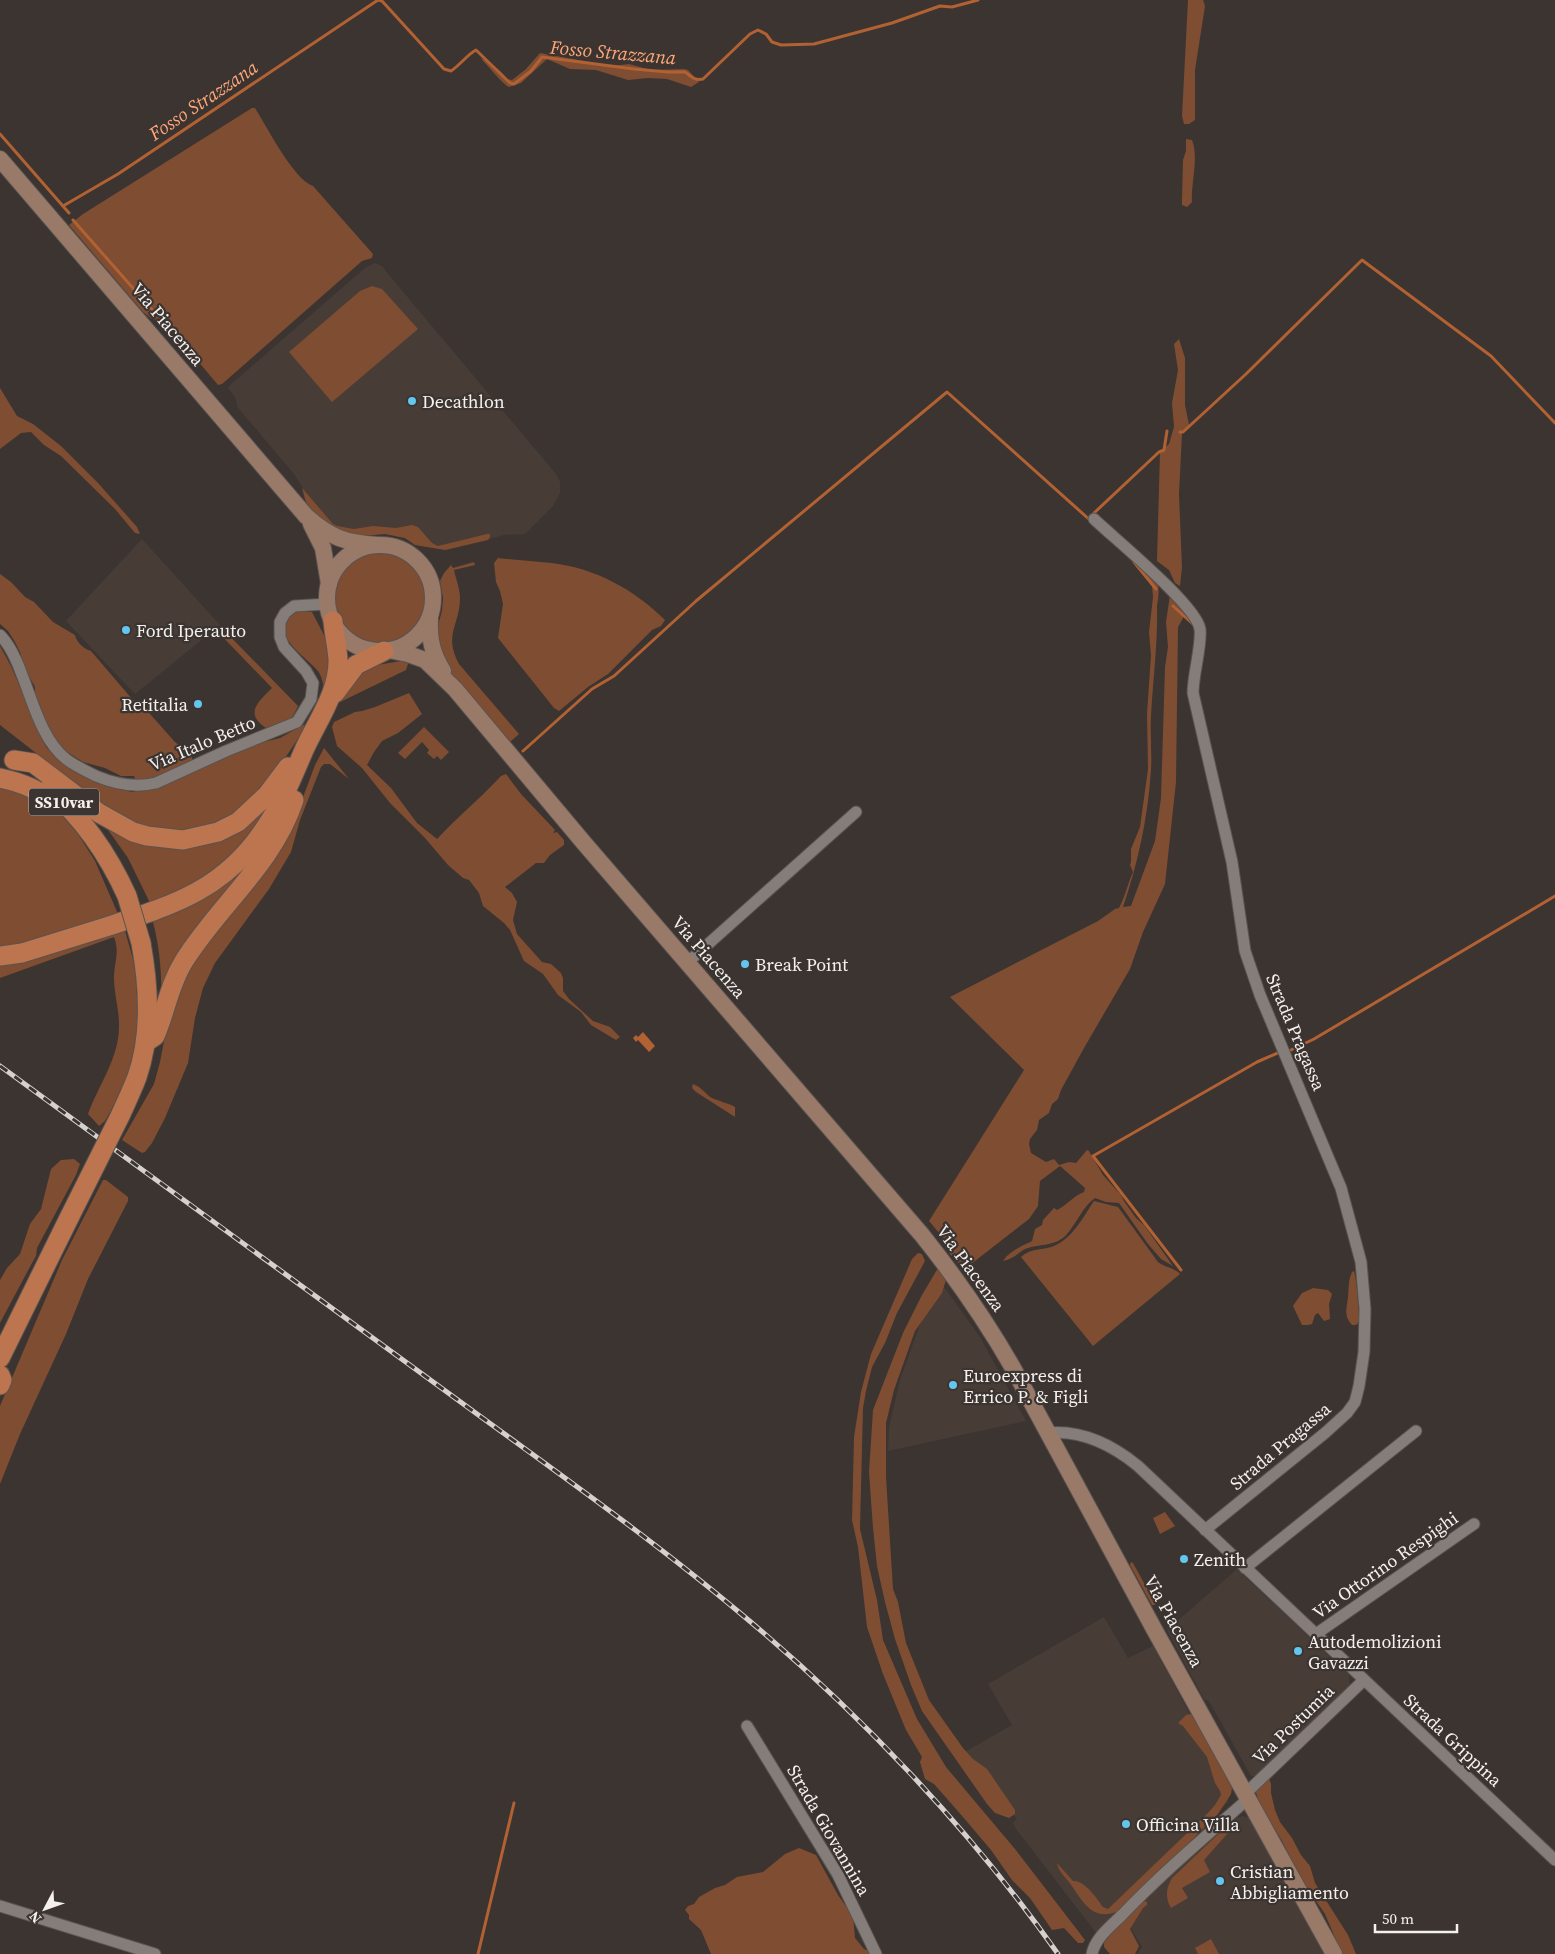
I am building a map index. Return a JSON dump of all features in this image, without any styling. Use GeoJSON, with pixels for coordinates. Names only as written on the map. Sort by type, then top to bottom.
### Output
{"type":"FeatureCollection","features":[{"type":"Feature","properties":{"kind":"highway"},"geometry":{"type":"LineString","coordinates":[[146,1042],[155,1036],[171,985],[184,960],[259,866],[276,840],[290,810],[317,741],[337,672],[338,660],[330,613]]}},
{"type":"Feature","properties":{"kind":"highway"},"geometry":{"type":"LineString","coordinates":[[0,956],[22,953],[159,909],[185,899],[208,886],[234,865],[262,833],[281,802],[326,708],[356,665],[386,650]]}},
{"type":"Feature","properties":{"kind":"highway"},"geometry":{"type":"LineString","coordinates":[[7,754],[33,763],[99,813],[133,832],[147,836],[182,840],[199,838],[218,832],[238,822],[278,783],[310,738]]}},
{"type":"Feature","properties":{"kind":"highway","name":"SS10var"},"geometry":{"type":"LineString","coordinates":[[0,1358],[120,1116],[137,1076],[146,1042],[148,1012],[146,968],[141,942],[127,896],[105,852],[81,820],[66,804],[7,754]]}},
{"type":"Feature","properties":{"kind":"highway"},"geometry":{"type":"LineString","coordinates":[[0,778],[34,788],[47,797],[62,810],[91,843],[105,852]]}},
{"type":"Feature","properties":{"kind":"highway"},"geometry":{"type":"LineString","coordinates":[[0,1375],[2,1380],[0,1384]]}},
{"type":"Feature","properties":{"kind":"main road","name":"Via Piacenza"},"geometry":{"type":"LineString","coordinates":[[0,159],[306,516]]}},
{"type":"Feature","properties":{"kind":"main road"},"geometry":{"type":"LineString","coordinates":[[306,516],[333,537],[345,542],[378,545],[400,550],[412,556],[421,565],[428,575],[432,588],[430,615],[426,624],[407,644],[386,650],[368,650],[354,644],[341,634],[330,613],[329,585],[323,548],[306,516]]}},
{"type":"Feature","properties":{"kind":"main road"},"geometry":{"type":"LineString","coordinates":[[329,585],[332,575],[343,560],[360,549],[378,545]]}},
{"type":"Feature","properties":{"kind":"main road","name":"Via Piacenza"},"geometry":{"type":"LineString","coordinates":[[430,615],[429,637],[433,654],[455,689]]}},
{"type":"Feature","properties":{"kind":"main road","name":"Via Piacenza"},"geometry":{"type":"LineString","coordinates":[[386,650],[408,654],[425,660],[455,689],[584,843],[922,1235],[959,1282],[992,1330],[1158,1636],[1334,1954]]}},
{"type":"Feature","properties":{"kind":"street","name":"Strada Pragassa"},"geometry":{"type":"LineString","coordinates":[[1094,519],[1166,584],[1198,621],[1200,640],[1192,693],[1232,862],[1246,951],[1260,995],[1341,1188],[1353,1226],[1364,1284],[1364,1352],[1355,1402],[1348,1413],[1206,1530]]}},
{"type":"Feature","properties":{"kind":"street","name":"Via Italo Betto"},"geometry":{"type":"LineString","coordinates":[[0,635],[15,656],[43,726],[56,750],[65,759],[79,768],[105,780],[122,784],[147,785],[156,783],[226,751],[297,722],[311,699],[313,683],[306,671],[284,647],[280,637],[280,622],[288,609],[294,606],[330,613]]}},
{"type":"Feature","properties":{"kind":"street"},"geometry":{"type":"LineString","coordinates":[[688,962],[856,812]]}},
{"type":"Feature","properties":{"kind":"street"},"geometry":{"type":"LineString","coordinates":[[1245,1568],[1416,1431]]}},
{"type":"Feature","properties":{"kind":"street","name":"Strada Grippina"},"geometry":{"type":"LineString","coordinates":[[1048,1433],[1060,1432],[1079,1435],[1106,1444],[1119,1450],[1138,1466],[1555,1860]]}},
{"type":"Feature","properties":{"kind":"street","name":"Via Ottorino Respighi"},"geometry":{"type":"LineString","coordinates":[[1316,1634],[1474,1524]]}},
{"type":"Feature","properties":{"kind":"street","name":"Via Postumia"},"geometry":{"type":"LineString","coordinates":[[1094,1949],[1148,1887],[1247,1795],[1364,1680]]}},
{"type":"Feature","properties":{"kind":"street","name":"Strada Giovannina"},"geometry":{"type":"LineString","coordinates":[[747,1726],[838,1875],[876,1954]]}},
{"type":"Feature","properties":{"kind":"street"},"geometry":{"type":"LineString","coordinates":[[0,1906],[156,1954]]}},
{"type":"Feature","properties":{"kind":"shaded area"},"geometry":{"type":"Polygon","coordinates":[[[1188,0],[1203,0],[1205,6],[1195,70],[1195,120],[1189,124],[1184,124],[1182,116],[1188,0]]]}},
{"type":"Feature","properties":{"kind":"shaded area"},"geometry":{"type":"Polygon","coordinates":[[[540,53],[611,66],[629,64],[651,70],[683,69],[688,70],[699,82],[691,87],[667,79],[628,80],[596,70],[570,69],[547,59],[521,83],[509,87],[480,58],[502,72],[507,79],[512,80],[526,69],[540,53]]]}},
{"type":"Feature","properties":{"kind":"shaded area"},"geometry":{"type":"Polygon","coordinates":[[[252,108],[255,108],[289,164],[306,182],[313,186],[373,254],[372,258],[362,261],[222,384],[218,385],[165,322],[152,319],[143,312],[69,225],[83,214],[252,108]]]}},
{"type":"Feature","properties":{"kind":"shaded area"},"geometry":{"type":"Polygon","coordinates":[[[1186,139],[1192,140],[1195,154],[1192,202],[1187,207],[1182,205],[1183,160],[1186,151],[1186,139]]]}},
{"type":"Feature","properties":{"kind":"shaded area"},"geometry":{"type":"Polygon","coordinates":[[[375,263],[382,266],[556,474],[560,482],[560,493],[553,506],[525,534],[504,535],[447,550],[385,533],[339,533],[304,498],[303,488],[294,474],[238,408],[235,397],[228,388],[229,386],[365,268],[375,263]]]}},
{"type":"Feature","properties":{"kind":"shaded area"},"geometry":{"type":"Polygon","coordinates":[[[372,286],[382,289],[418,329],[332,402],[289,352],[360,291],[372,286]]]}},
{"type":"Feature","properties":{"kind":"shaded area"},"geometry":{"type":"Polygon","coordinates":[[[1179,339],[1185,358],[1185,405],[1189,425],[1182,434],[1179,494],[1182,567],[1180,586],[1175,583],[1169,570],[1157,561],[1160,452],[1169,444],[1174,427],[1172,403],[1178,370],[1174,344],[1179,339]]]}},
{"type":"Feature","properties":{"kind":"shaded area"},"geometry":{"type":"Polygon","coordinates":[[[0,388],[17,416],[33,424],[61,446],[98,483],[137,527],[140,534],[135,533],[115,509],[61,456],[44,445],[31,432],[21,433],[0,449],[0,388]]]}},
{"type":"Feature","properties":{"kind":"shaded area"},"geometry":{"type":"Polygon","coordinates":[[[302,488],[333,524],[337,526],[354,529],[373,526],[396,528],[412,525],[418,527],[432,543],[438,546],[487,534],[490,534],[490,537],[488,540],[445,550],[415,545],[405,538],[385,534],[350,537],[319,519],[306,502],[302,488]]]}},
{"type":"Feature","properties":{"kind":"shaded area"},"geometry":{"type":"Polygon","coordinates":[[[142,539],[220,625],[135,694],[66,621],[142,539]]]}},
{"type":"Feature","properties":{"kind":"shaded area"},"geometry":{"type":"Polygon","coordinates":[[[380,550],[398,554],[414,564],[424,580],[428,598],[424,616],[414,632],[398,642],[380,646],[362,642],[346,632],[336,616],[332,598],[336,580],[346,564],[362,554],[380,550]]]}},
{"type":"Feature","properties":{"kind":"shaded area"},"geometry":{"type":"Polygon","coordinates":[[[498,558],[552,563],[599,575],[641,599],[665,620],[661,626],[652,630],[608,674],[588,687],[559,711],[554,708],[498,638],[503,604],[496,582],[494,563],[498,558]]]}},
{"type":"Feature","properties":{"kind":"shaded area"},"geometry":{"type":"Polygon","coordinates":[[[474,562],[475,565],[454,570],[460,598],[453,630],[452,645],[459,664],[519,734],[510,742],[445,666],[436,632],[442,611],[443,598],[440,581],[444,573],[451,565],[453,568],[474,562]]]}},
{"type":"Feature","properties":{"kind":"shaded area"},"geometry":{"type":"Polygon","coordinates":[[[0,574],[11,582],[25,597],[34,602],[53,622],[75,635],[81,645],[91,651],[132,699],[143,706],[174,741],[192,757],[192,760],[157,777],[142,780],[135,779],[134,776],[121,776],[105,768],[83,762],[67,752],[57,742],[46,725],[35,695],[35,687],[21,662],[21,654],[8,631],[0,624],[0,574]]]}},
{"type":"Feature","properties":{"kind":"shaded area"},"geometry":{"type":"Polygon","coordinates":[[[1147,575],[1155,580],[1159,592],[1151,716],[1151,770],[1142,840],[1133,874],[1123,907],[1131,906],[1155,841],[1161,798],[1165,667],[1168,647],[1166,622],[1170,595],[1187,611],[1178,627],[1176,782],[1165,884],[1143,932],[1130,969],[1084,1048],[1058,1099],[1052,1104],[1049,1113],[1039,1120],[1037,1130],[1030,1139],[1029,1144],[1031,1153],[1046,1162],[1054,1159],[1059,1165],[1069,1162],[1076,1163],[1087,1150],[1089,1151],[1103,1175],[1121,1195],[1173,1266],[1161,1259],[1148,1244],[1119,1203],[1106,1202],[1095,1198],[1087,1205],[1071,1230],[1062,1238],[1051,1243],[1028,1248],[1003,1261],[1012,1252],[1032,1241],[1035,1229],[1042,1225],[1043,1220],[1054,1208],[1057,1210],[1084,1192],[1085,1188],[1060,1166],[1040,1181],[1038,1206],[1029,1219],[966,1268],[960,1265],[949,1253],[951,1247],[929,1221],[1024,1070],[950,997],[1098,921],[1119,908],[1121,904],[1133,872],[1130,865],[1131,849],[1140,827],[1148,769],[1147,714],[1151,655],[1149,632],[1153,597],[1152,586],[1147,575]]]}},
{"type":"Feature","properties":{"kind":"shaded area"},"geometry":{"type":"Polygon","coordinates":[[[298,611],[312,612],[334,659],[324,690],[318,671],[297,651],[285,635],[284,627],[288,619],[298,611]]]}},
{"type":"Feature","properties":{"kind":"shaded area"},"geometry":{"type":"Polygon","coordinates":[[[220,626],[298,706],[292,718],[266,728],[259,723],[255,708],[272,688],[216,630],[220,626]]]}},
{"type":"Feature","properties":{"kind":"shaded area"},"geometry":{"type":"Polygon","coordinates":[[[0,646],[11,666],[46,747],[60,761],[117,788],[132,792],[156,787],[224,757],[260,743],[280,738],[305,724],[302,733],[260,795],[228,821],[183,834],[138,825],[99,802],[0,725],[0,646]]]}},
{"type":"Feature","properties":{"kind":"shaded area"},"geometry":{"type":"Polygon","coordinates":[[[409,661],[406,670],[334,705],[342,687],[371,666],[409,661]]]}},
{"type":"Feature","properties":{"kind":"shaded area"},"geometry":{"type":"Polygon","coordinates":[[[409,693],[422,714],[398,733],[382,741],[367,765],[391,788],[417,823],[437,839],[501,776],[506,774],[521,794],[555,830],[553,833],[557,832],[564,840],[564,845],[550,855],[544,863],[536,863],[505,887],[512,893],[517,902],[513,920],[517,934],[542,962],[551,964],[561,973],[563,991],[569,999],[593,1021],[610,1027],[620,1037],[616,1040],[591,1025],[581,1012],[558,995],[543,974],[524,961],[510,930],[483,906],[479,893],[469,880],[463,878],[448,865],[425,838],[390,803],[362,768],[337,746],[332,727],[334,722],[355,712],[375,707],[409,693]]]}},
{"type":"Feature","properties":{"kind":"shaded area"},"geometry":{"type":"Polygon","coordinates":[[[424,727],[449,752],[441,760],[437,756],[434,759],[427,753],[429,750],[422,742],[405,759],[398,753],[424,727]]]}},
{"type":"Feature","properties":{"kind":"shaded area"},"geometry":{"type":"Polygon","coordinates":[[[324,748],[349,779],[330,764],[324,764],[321,767],[300,820],[291,852],[269,889],[215,963],[203,988],[195,1018],[188,1063],[165,1118],[152,1143],[142,1153],[122,1140],[154,1084],[173,994],[302,800],[315,765],[324,748]]]}},
{"type":"Feature","properties":{"kind":"shaded area"},"geometry":{"type":"Polygon","coordinates":[[[0,784],[17,786],[58,811],[78,834],[95,861],[118,914],[17,946],[0,948],[0,784]]]}},
{"type":"Feature","properties":{"kind":"shaded area"},"geometry":{"type":"Polygon","coordinates":[[[268,805],[246,838],[218,867],[191,886],[151,905],[128,858],[106,827],[152,845],[268,805]]]}},
{"type":"Feature","properties":{"kind":"shaded area"},"geometry":{"type":"Polygon","coordinates":[[[271,833],[161,1002],[160,962],[153,922],[192,905],[219,888],[239,870],[271,833]]]}},
{"type":"Feature","properties":{"kind":"shaded area"},"geometry":{"type":"Polygon","coordinates":[[[125,931],[135,966],[139,1027],[131,1065],[119,1096],[105,1121],[99,1126],[88,1114],[113,1059],[118,1036],[119,1018],[114,978],[117,948],[114,937],[0,978],[0,963],[125,931]]]}},
{"type":"Feature","properties":{"kind":"shaded area"},"geometry":{"type":"Polygon","coordinates":[[[643,1032],[655,1046],[649,1052],[638,1040],[636,1042],[633,1038],[636,1035],[638,1037],[643,1032]]]}},
{"type":"Feature","properties":{"kind":"shaded area"},"geometry":{"type":"Polygon","coordinates":[[[693,1084],[712,1098],[735,1107],[735,1117],[696,1092],[692,1088],[693,1084]]]}},
{"type":"Feature","properties":{"kind":"shaded area"},"geometry":{"type":"Polygon","coordinates":[[[74,1159],[80,1164],[76,1175],[0,1323],[0,1280],[7,1268],[20,1254],[30,1224],[41,1209],[51,1169],[61,1160],[74,1159]]]}},
{"type":"Feature","properties":{"kind":"shaded area"},"geometry":{"type":"Polygon","coordinates":[[[103,1180],[106,1180],[128,1197],[128,1201],[88,1279],[0,1484],[0,1406],[62,1260],[103,1180]]]}},
{"type":"Feature","properties":{"kind":"shaded area"},"geometry":{"type":"Polygon","coordinates":[[[1094,1201],[1118,1207],[1158,1262],[1180,1274],[1093,1346],[1021,1257],[1033,1250],[1054,1246],[1067,1238],[1094,1201]]]}},
{"type":"Feature","properties":{"kind":"shaded area"},"geometry":{"type":"Polygon","coordinates":[[[918,1253],[922,1254],[925,1261],[897,1313],[885,1343],[872,1367],[863,1408],[860,1529],[877,1600],[883,1640],[917,1719],[946,1767],[1015,1849],[1085,1940],[1083,1943],[1078,1943],[1064,1928],[1052,1930],[1030,1898],[1012,1880],[991,1850],[934,1784],[925,1779],[920,1762],[922,1757],[906,1730],[883,1674],[867,1627],[858,1547],[852,1520],[854,1437],[861,1392],[871,1354],[912,1259],[918,1253]]]}},
{"type":"Feature","properties":{"kind":"shaded area"},"geometry":{"type":"Polygon","coordinates":[[[938,1268],[946,1280],[942,1293],[915,1331],[894,1390],[886,1423],[886,1477],[893,1589],[898,1602],[906,1643],[929,1700],[963,1748],[973,1759],[987,1769],[1015,1810],[1015,1814],[1009,1818],[995,1813],[987,1804],[922,1711],[895,1639],[877,1566],[869,1472],[873,1410],[903,1333],[938,1268]]]}},
{"type":"Feature","properties":{"kind":"shaded area"},"geometry":{"type":"Polygon","coordinates":[[[1354,1271],[1359,1321],[1356,1325],[1352,1325],[1347,1318],[1346,1311],[1349,1281],[1354,1271]]]}},
{"type":"Feature","properties":{"kind":"shaded area"},"geometry":{"type":"Polygon","coordinates":[[[942,1284],[980,1337],[1026,1421],[888,1451],[889,1427],[900,1380],[924,1313],[942,1284]]]}},
{"type":"Feature","properties":{"kind":"shaded area"},"geometry":{"type":"Polygon","coordinates":[[[1313,1288],[1328,1290],[1332,1294],[1329,1304],[1330,1319],[1324,1321],[1318,1313],[1315,1315],[1312,1324],[1302,1325],[1293,1306],[1302,1293],[1313,1288]]]}},
{"type":"Feature","properties":{"kind":"shaded area"},"geometry":{"type":"Polygon","coordinates":[[[1165,1512],[1175,1526],[1160,1534],[1153,1518],[1165,1512]]]}},
{"type":"Feature","properties":{"kind":"shaded area"},"geometry":{"type":"Polygon","coordinates":[[[1131,1562],[1155,1605],[1152,1605],[1130,1565],[1131,1562]]]}},
{"type":"Feature","properties":{"kind":"shaded area"},"geometry":{"type":"Polygon","coordinates":[[[1237,1569],[1349,1675],[1350,1688],[1258,1776],[1251,1776],[1209,1701],[1204,1699],[1167,1630],[1237,1569]]]}},
{"type":"Feature","properties":{"kind":"shaded area"},"geometry":{"type":"Polygon","coordinates":[[[1104,1617],[1128,1658],[1153,1646],[1231,1790],[1228,1802],[1139,1887],[1118,1914],[1097,1934],[1016,1829],[1013,1823],[1017,1819],[963,1753],[1012,1725],[988,1684],[1104,1617]]]}},
{"type":"Feature","properties":{"kind":"shaded area"},"geometry":{"type":"Polygon","coordinates":[[[1191,1714],[1223,1769],[1232,1788],[1231,1794],[1218,1814],[1121,1910],[1103,1914],[1096,1912],[1084,1904],[1057,1863],[1073,1881],[1086,1887],[1103,1907],[1108,1909],[1207,1814],[1221,1795],[1207,1757],[1183,1726],[1178,1723],[1186,1715],[1191,1714]]]}},
{"type":"Feature","properties":{"kind":"shaded area"},"geometry":{"type":"Polygon","coordinates":[[[1268,1775],[1275,1810],[1280,1822],[1310,1866],[1315,1883],[1348,1935],[1356,1954],[1342,1954],[1325,1914],[1303,1882],[1281,1839],[1261,1807],[1254,1787],[1268,1775]]]}},
{"type":"Feature","properties":{"kind":"shaded area"},"geometry":{"type":"Polygon","coordinates":[[[1242,1816],[1249,1818],[1255,1826],[1324,1954],[1137,1954],[1142,1947],[1125,1919],[1148,1895],[1232,1820],[1242,1816]]]}},
{"type":"Feature","properties":{"kind":"shaded area"},"geometry":{"type":"Polygon","coordinates":[[[1232,1821],[1235,1825],[1204,1860],[1210,1872],[1182,1888],[1188,1898],[1171,1908],[1167,1893],[1172,1878],[1232,1821]]]}},
{"type":"Feature","properties":{"kind":"shaded area"},"geometry":{"type":"Polygon","coordinates":[[[799,1848],[816,1855],[838,1895],[853,1916],[855,1938],[864,1949],[869,1951],[869,1954],[711,1954],[701,1930],[689,1919],[689,1915],[685,1910],[688,1906],[694,1904],[699,1897],[737,1877],[763,1872],[785,1854],[799,1848]]]}},
{"type":"Feature","properties":{"kind":"shaded area"},"geometry":{"type":"Polygon","coordinates":[[[1144,1901],[1147,1902],[1147,1905],[1143,1908],[1130,1929],[1139,1946],[1135,1954],[1110,1954],[1104,1947],[1104,1943],[1113,1931],[1144,1901]]]}},
{"type":"Feature","properties":{"kind":"shaded area"},"geometry":{"type":"Polygon","coordinates":[[[1211,1939],[1219,1954],[1198,1954],[1195,1948],[1211,1939]]]}},
{"type":"Feature","properties":{"kind":"waterway","name":"Fosso Strazzana"},"geometry":{"type":"LineString","coordinates":[[63,206],[118,174],[378,0],[382,1],[444,69],[451,71],[476,50],[510,83],[514,84],[531,71],[542,57],[634,69],[685,72],[695,79],[703,79],[750,34],[758,30],[766,34],[772,42],[781,45],[814,44],[892,23],[940,6],[952,7],[978,0]]}},
{"type":"Feature","properties":{"kind":"waterway"},"geometry":{"type":"LineString","coordinates":[[0,134],[69,213]]}},
{"type":"Feature","properties":{"kind":"waterway"},"geometry":{"type":"LineString","coordinates":[[73,220],[154,312]]}},
{"type":"Feature","properties":{"kind":"waterway"},"geometry":{"type":"LineString","coordinates":[[1180,432],[1183,432],[1246,374],[1362,260],[1491,356],[1555,423]]}},
{"type":"Feature","properties":{"kind":"waterway"},"geometry":{"type":"LineString","coordinates":[[523,751],[592,689],[614,676],[696,601],[947,392],[1091,521]]}},
{"type":"Feature","properties":{"kind":"waterway"},"geometry":{"type":"LineString","coordinates":[[1094,513],[1159,452],[1164,450],[1167,431]]}},
{"type":"Feature","properties":{"kind":"waterway"},"geometry":{"type":"LineString","coordinates":[[1134,562],[1156,589]]}},
{"type":"Feature","properties":{"kind":"waterway"},"geometry":{"type":"LineString","coordinates":[[1173,606],[1193,624]]}},
{"type":"Feature","properties":{"kind":"waterway"},"geometry":{"type":"LineString","coordinates":[[1291,1050],[1314,1039],[1555,896]]}},
{"type":"Feature","properties":{"kind":"waterway"},"geometry":{"type":"LineString","coordinates":[[1181,1270],[1093,1156],[1257,1062],[1280,1052]]}},
{"type":"Feature","properties":{"kind":"waterway"},"geometry":{"type":"LineString","coordinates":[[478,1954],[514,1803]]}},
{"type":"Feature","properties":{"kind":"railway"},"geometry":{"type":"LineString","coordinates":[[0,1066],[597,1502],[670,1556],[740,1613],[827,1690],[910,1773],[988,1862],[1058,1954]]}},
{"type":"Feature","properties":{"kind":"place","name":"Decathlon"},"geometry":{"type":"Point","coordinates":[412,401]}},
{"type":"Feature","properties":{"kind":"place","name":"Ford Iperauto"},"geometry":{"type":"Point","coordinates":[126,630]}},
{"type":"Feature","properties":{"kind":"place","name":"Retitalia"},"geometry":{"type":"Point","coordinates":[198,704]}},
{"type":"Feature","properties":{"kind":"place","name":"Break Point"},"geometry":{"type":"Point","coordinates":[745,964]}},
{"type":"Feature","properties":{"kind":"place","name":"Euroexpress di Errico P. & Figli"},"geometry":{"type":"Point","coordinates":[953,1385]}},
{"type":"Feature","properties":{"kind":"place","name":"Zenith"},"geometry":{"type":"Point","coordinates":[1184,1559]}},
{"type":"Feature","properties":{"kind":"place","name":"Autodemolizioni Gavazzi"},"geometry":{"type":"Point","coordinates":[1298,1651]}},
{"type":"Feature","properties":{"kind":"place","name":"Officina Villa"},"geometry":{"type":"Point","coordinates":[1126,1824]}},
{"type":"Feature","properties":{"kind":"place","name":"Cristian Abbigliamento"},"geometry":{"type":"Point","coordinates":[1220,1881]}}]}
